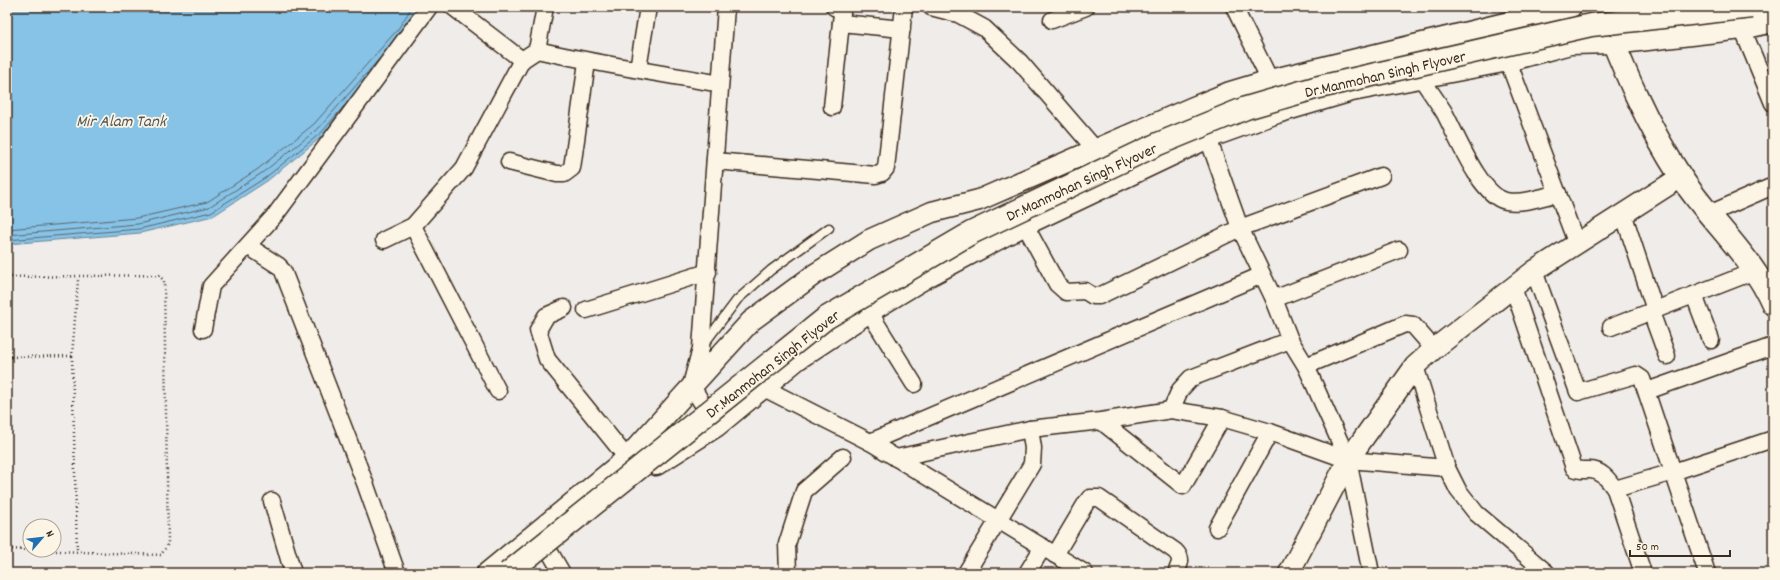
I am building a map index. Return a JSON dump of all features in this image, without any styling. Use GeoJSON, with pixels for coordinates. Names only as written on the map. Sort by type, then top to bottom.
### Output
{"type":"FeatureCollection","features":[{"type":"Feature","properties":{"kind":"main road"},"geometry":{"type":"LineString","coordinates":[[1599,7],[1613,43],[1650,125],[1681,177],[1755,271],[1773,304]]}},
{"type":"Feature","properties":{"kind":"main road","name":"Dr.Manmohan Singh Flyover"},"geometry":{"type":"LineString","coordinates":[[496,573],[625,467],[741,367],[829,298],[920,248],[1057,177],[1211,109],[1311,77],[1606,12],[1670,7]]}},
{"type":"Feature","properties":{"kind":"main road","name":"Dr.Manmohan Singh Flyover"},"geometry":{"type":"LineString","coordinates":[[508,573],[826,318],[971,233],[1158,144],[1246,108],[1323,87],[1591,25],[1752,7]]}},
{"type":"Feature","properties":{"kind":"main road"},"geometry":{"type":"LineString","coordinates":[[1613,43],[1740,17],[1773,21]]}},
{"type":"Feature","properties":{"kind":"street"},"geometry":{"type":"LineString","coordinates":[[203,328],[211,286],[276,214],[430,7]]}},
{"type":"Feature","properties":{"kind":"street"},"geometry":{"type":"LineString","coordinates":[[453,7],[522,60]]}},
{"type":"Feature","properties":{"kind":"street"},"geometry":{"type":"LineString","coordinates":[[384,240],[413,226],[464,168],[522,60],[537,50],[545,7]]}},
{"type":"Feature","properties":{"kind":"street"},"geometry":{"type":"LineString","coordinates":[[638,68],[648,7]]}},
{"type":"Feature","properties":{"kind":"street"},"geometry":{"type":"LineString","coordinates":[[717,426],[691,385],[701,348],[708,272],[726,7]]}},
{"type":"Feature","properties":{"kind":"street"},"geometry":{"type":"LineString","coordinates":[[832,108],[841,23],[841,9],[834,7]]}},
{"type":"Feature","properties":{"kind":"street"},"geometry":{"type":"LineString","coordinates":[[715,161],[876,175],[882,173],[886,168],[904,7]]}},
{"type":"Feature","properties":{"kind":"street"},"geometry":{"type":"LineString","coordinates":[[931,7],[958,14],[984,28],[1020,62],[1068,120],[1095,149]]}},
{"type":"Feature","properties":{"kind":"street"},"geometry":{"type":"LineString","coordinates":[[1052,20],[1086,7]]}},
{"type":"Feature","properties":{"kind":"street"},"geometry":{"type":"LineString","coordinates":[[1234,7],[1270,80],[1277,113]]}},
{"type":"Feature","properties":{"kind":"street"},"geometry":{"type":"LineString","coordinates":[[487,573],[627,458],[750,321],[815,274],[869,240],[932,212],[979,200],[1230,92],[1270,80],[1571,7]]}},
{"type":"Feature","properties":{"kind":"street"},"geometry":{"type":"LineString","coordinates":[[1740,17],[1773,103]]}},
{"type":"Feature","properties":{"kind":"street"},"geometry":{"type":"LineString","coordinates":[[841,23],[902,29]]}},
{"type":"Feature","properties":{"kind":"street"},"geometry":{"type":"LineString","coordinates":[[518,573],[632,479],[717,426],[796,360],[871,311],[929,276],[1025,225],[1208,138],[1277,113],[1352,91],[1422,79],[1508,61],[1570,44],[1613,43]]}},
{"type":"Feature","properties":{"kind":"street"},"geometry":{"type":"LineString","coordinates":[[537,50],[587,62],[638,68],[720,84]]}},
{"type":"Feature","properties":{"kind":"street"},"geometry":{"type":"LineString","coordinates":[[1508,61],[1576,242]]}},
{"type":"Feature","properties":{"kind":"street"},"geometry":{"type":"LineString","coordinates":[[509,162],[557,174],[564,174],[572,168],[587,62]]}},
{"type":"Feature","properties":{"kind":"street"},"geometry":{"type":"LineString","coordinates":[[1422,79],[1444,112],[1458,144],[1489,191],[1507,201],[1521,201],[1558,193]]}},
{"type":"Feature","properties":{"kind":"street"},"geometry":{"type":"LineString","coordinates":[[1208,138],[1240,228],[1274,300],[1290,340],[1306,366],[1348,460],[1371,573]]}},
{"type":"Feature","properties":{"kind":"street"},"geometry":{"type":"LineString","coordinates":[[1025,225],[1057,284],[1066,292],[1085,290],[1093,296],[1099,296],[1240,228],[1381,176]]}},
{"type":"Feature","properties":{"kind":"street"},"geometry":{"type":"LineString","coordinates":[[1289,573],[1348,460],[1415,366],[1434,349],[1534,271],[1576,242],[1681,177]]}},
{"type":"Feature","properties":{"kind":"street"},"geometry":{"type":"LineString","coordinates":[[1709,214],[1773,186]]}},
{"type":"Feature","properties":{"kind":"street"},"geometry":{"type":"LineString","coordinates":[[1623,213],[1667,356]]}},
{"type":"Feature","properties":{"kind":"street"},"geometry":{"type":"LineString","coordinates":[[413,226],[498,391]]}},
{"type":"Feature","properties":{"kind":"street"},"geometry":{"type":"LineString","coordinates":[[248,246],[281,268],[365,483],[397,573]]}},
{"type":"Feature","properties":{"kind":"street"},"geometry":{"type":"LineString","coordinates":[[1274,300],[1399,250]]}},
{"type":"Feature","properties":{"kind":"street"},"geometry":{"type":"LineString","coordinates":[[1534,271],[1578,392],[1636,375],[1642,379],[1708,573]]}},
{"type":"Feature","properties":{"kind":"street"},"geometry":{"type":"LineString","coordinates":[[1611,327],[1755,271]]}},
{"type":"Feature","properties":{"kind":"street"},"geometry":{"type":"LineString","coordinates":[[586,310],[708,272]]}},
{"type":"Feature","properties":{"kind":"street"},"geometry":{"type":"LineString","coordinates":[[870,442],[1262,275]]}},
{"type":"Feature","properties":{"kind":"street"},"geometry":{"type":"LineString","coordinates":[[1513,287],[1574,468],[1580,471],[1595,470],[1606,477],[1615,489],[1643,573]]}},
{"type":"Feature","properties":{"kind":"street"},"geometry":{"type":"LineString","coordinates":[[1694,295],[1711,340]]}},
{"type":"Feature","properties":{"kind":"street"},"geometry":{"type":"LineString","coordinates":[[564,308],[546,316],[538,330],[548,360],[627,458]]}},
{"type":"Feature","properties":{"kind":"street"},"geometry":{"type":"LineString","coordinates":[[871,311],[876,323],[914,384]]}},
{"type":"Feature","properties":{"kind":"street"},"geometry":{"type":"LineString","coordinates":[[1306,366],[1405,324],[1413,325],[1434,349]]}},
{"type":"Feature","properties":{"kind":"street"},"geometry":{"type":"LineString","coordinates":[[1171,410],[1180,390],[1191,378],[1290,340]]}},
{"type":"Feature","properties":{"kind":"street"},"geometry":{"type":"LineString","coordinates":[[1647,392],[1773,346]]}},
{"type":"Feature","properties":{"kind":"street"},"geometry":{"type":"LineString","coordinates":[[1415,366],[1447,468],[1458,490],[1476,513],[1547,573]]}},
{"type":"Feature","properties":{"kind":"street"},"geometry":{"type":"LineString","coordinates":[[764,388],[870,442],[1081,572]]}},
{"type":"Feature","properties":{"kind":"street"},"geometry":{"type":"LineString","coordinates":[[896,458],[1030,429],[1101,421],[1171,410],[1222,418],[1270,432],[1348,460],[1447,468]]}},
{"type":"Feature","properties":{"kind":"street"},"geometry":{"type":"LineString","coordinates":[[1101,421],[1183,486],[1222,418]]}},
{"type":"Feature","properties":{"kind":"street"},"geometry":{"type":"LineString","coordinates":[[966,573],[1032,464],[1033,448],[1030,429]]}},
{"type":"Feature","properties":{"kind":"street"},"geometry":{"type":"LineString","coordinates":[[1218,528],[1270,432]]}},
{"type":"Feature","properties":{"kind":"street"},"geometry":{"type":"LineString","coordinates":[[1615,489],[1673,472],[1773,439]]}},
{"type":"Feature","properties":{"kind":"street"},"geometry":{"type":"LineString","coordinates":[[788,573],[787,544],[804,491],[843,457]]}},
{"type":"Feature","properties":{"kind":"street"},"geometry":{"type":"LineString","coordinates":[[1027,573],[1049,551],[1090,498],[1099,498],[1181,557],[1181,562],[1176,573]]}},
{"type":"Feature","properties":{"kind":"street"},"geometry":{"type":"LineString","coordinates":[[272,501],[293,573]]}},
{"type":"Feature","properties":{"kind":"street"},"geometry":{"type":"LineString","coordinates":[[548,549],[562,573]]}},
{"type":"Feature","properties":{"kind":"lane"},"geometry":{"type":"LineString","coordinates":[[701,348],[736,300],[777,265],[829,228]]}},
{"type":"Feature","properties":{"kind":"path"},"geometry":{"type":"LineString","coordinates":[[7,277],[159,275],[164,281],[168,544],[161,555],[7,549]]}},
{"type":"Feature","properties":{"kind":"path"},"geometry":{"type":"LineString","coordinates":[[77,552],[72,356],[78,280]]}},
{"type":"Feature","properties":{"kind":"path"},"geometry":{"type":"LineString","coordinates":[[7,357],[72,356]]}},
{"type":"Feature","properties":{"kind":"water","name":"Mir Alam Tank"},"geometry":{"type":"Polygon","coordinates":[[[7,7],[429,7],[325,134],[267,181],[213,216],[140,233],[7,244],[7,7]]]}}]}
